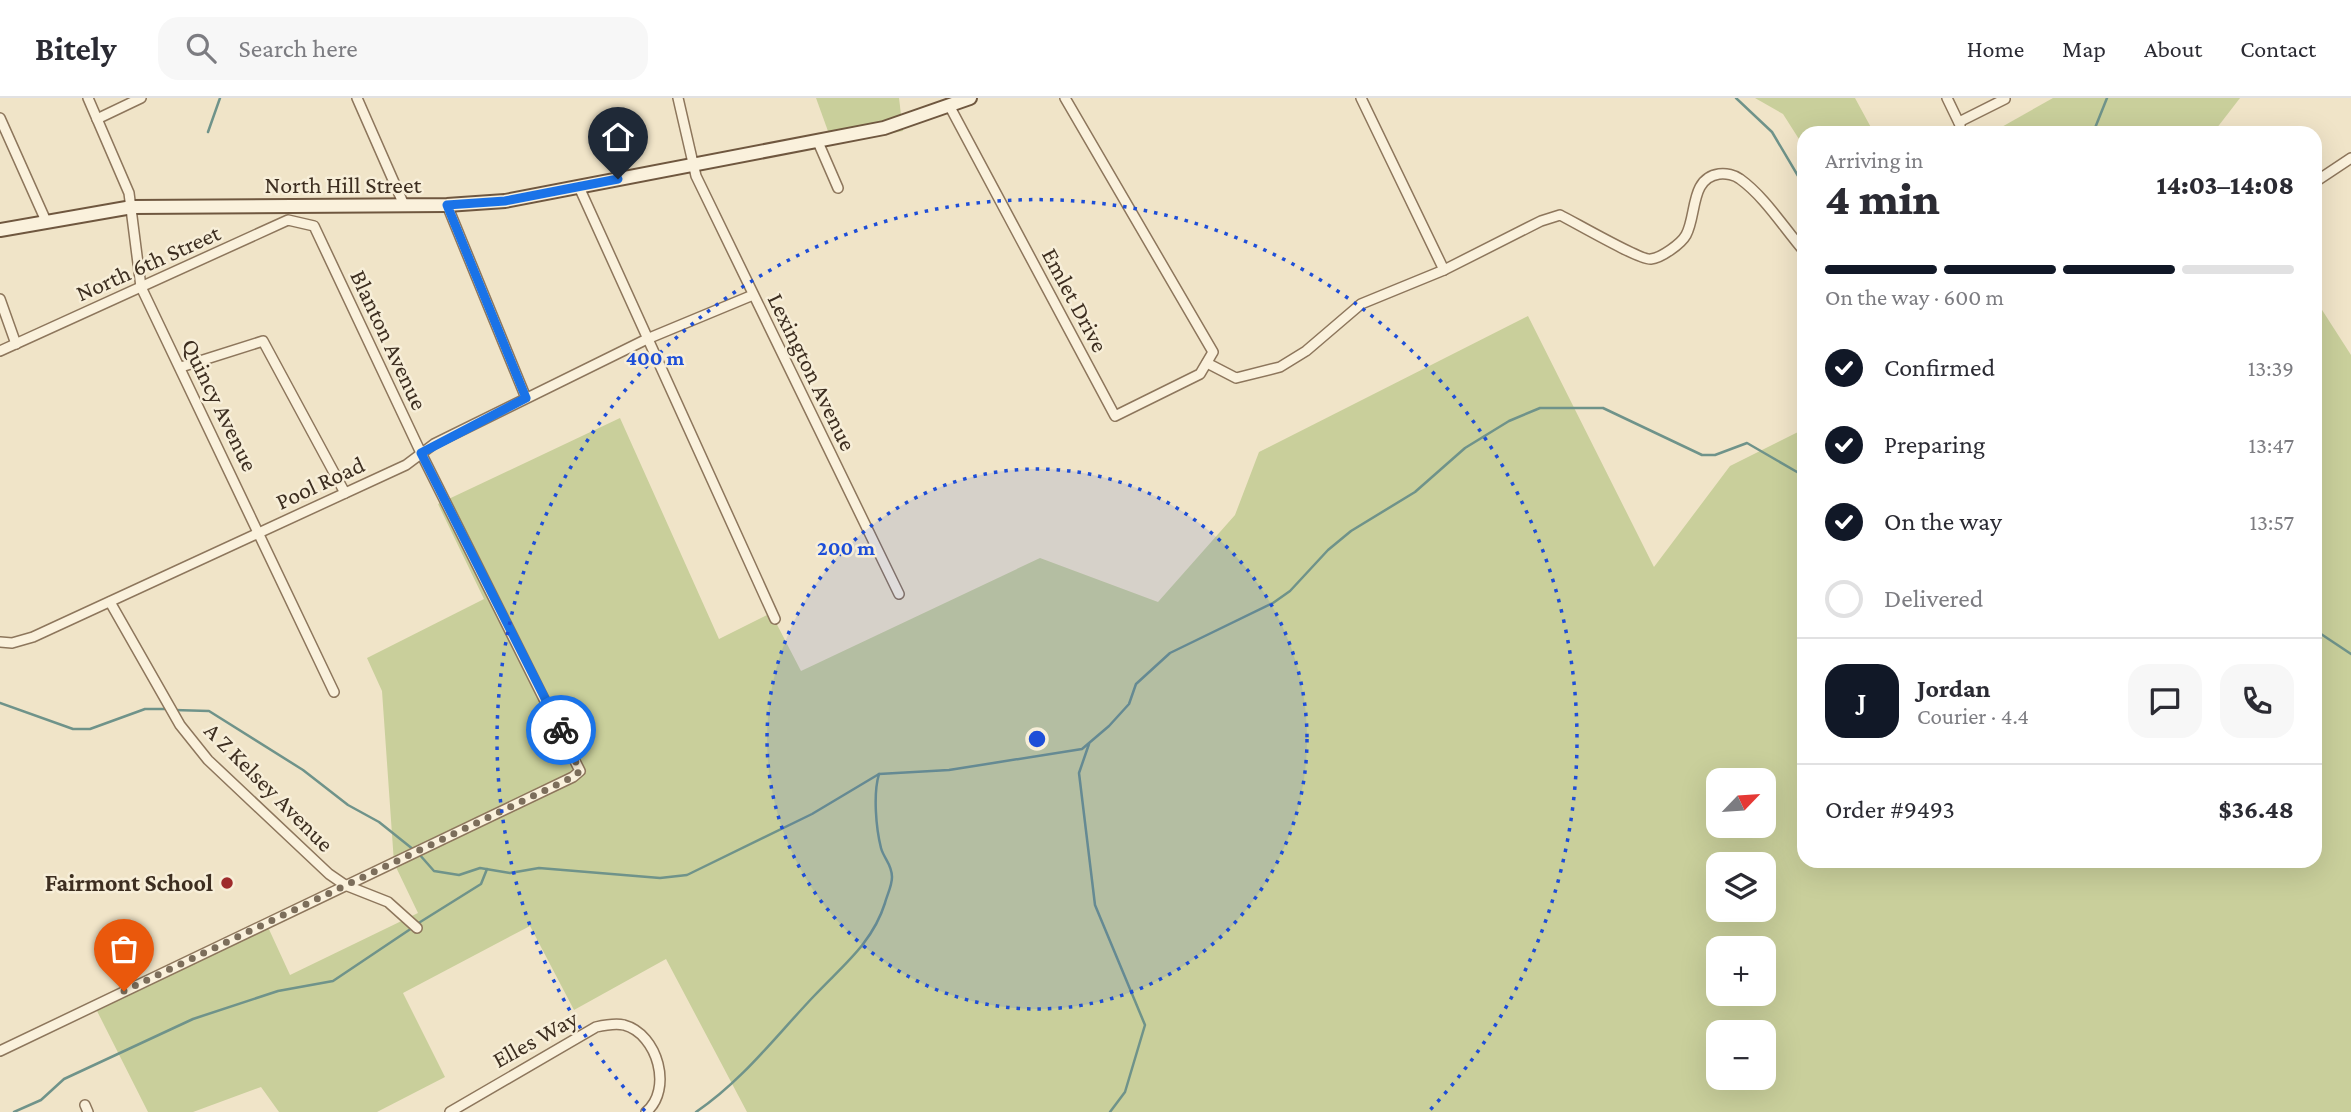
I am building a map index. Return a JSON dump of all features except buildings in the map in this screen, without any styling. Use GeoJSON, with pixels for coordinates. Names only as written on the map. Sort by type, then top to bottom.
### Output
{"type":"FeatureCollection","features":[{"type":"Feature","properties":{"kind":"street","name":"Quincy Avenue"},"geometry":{"type":"LineString","coordinates":[[88,98],[132,207],[141,287],[334,692]]}},
{"type":"Feature","properties":{"kind":"street"},"geometry":{"type":"LineString","coordinates":[[97,119],[141,98]]}},
{"type":"Feature","properties":{"kind":"street"},"geometry":{"type":"LineString","coordinates":[[357,98],[404,205]]}},
{"type":"Feature","properties":{"kind":"street","name":"Lexington Avenue"},"geometry":{"type":"LineString","coordinates":[[678,98],[692,165],[752,295],[899,594]]}},
{"type":"Feature","properties":{"kind":"street","name":"North Hill Street"},"geometry":{"type":"LineString","coordinates":[[0,230],[132,207],[447,205],[505,201],[884,128],[970,98]]}},
{"type":"Feature","properties":{"kind":"street"},"geometry":{"type":"LineString","coordinates":[[1065,98],[1191,310],[1213,352],[1207,363],[1236,378],[1280,367],[1306,351],[1361,304],[1444,270],[1541,221],[1560,215],[1597,232],[1638,259],[1653,260],[1685,236],[1701,186],[1710,176],[1723,173],[1738,177],[1797,243]]}},
{"type":"Feature","properties":{"kind":"street"},"geometry":{"type":"LineString","coordinates":[[1361,98],[1444,270]]}},
{"type":"Feature","properties":{"kind":"street"},"geometry":{"type":"LineString","coordinates":[[1947,98],[1960,123],[2005,99]]}},
{"type":"Feature","properties":{"kind":"street","name":"Emlet Drive"},"geometry":{"type":"LineString","coordinates":[[950,107],[1115,416],[1200,374],[1207,363]]}},
{"type":"Feature","properties":{"kind":"street"},"geometry":{"type":"LineString","coordinates":[[0,118],[46,221]]}},
{"type":"Feature","properties":{"kind":"street"},"geometry":{"type":"LineString","coordinates":[[818,142],[838,188]]}},
{"type":"Feature","properties":{"kind":"street"},"geometry":{"type":"LineString","coordinates":[[2322,177],[2351,158]]}},
{"type":"Feature","properties":{"kind":"street"},"geometry":{"type":"LineString","coordinates":[[579,187],[775,619]]}},
{"type":"Feature","properties":{"kind":"street"},"geometry":{"type":"LineString","coordinates":[[447,205],[526,398]]}},
{"type":"Feature","properties":{"kind":"street","name":"North 6th Street"},"geometry":{"type":"LineString","coordinates":[[0,351],[288,220],[314,226]]}},
{"type":"Feature","properties":{"kind":"street","name":"Blanton Avenue"},"geometry":{"type":"LineString","coordinates":[[314,226],[421,453],[580,771],[573,777],[345,885]]}},
{"type":"Feature","properties":{"kind":"street","name":"Pool Road"},"geometry":{"type":"LineString","coordinates":[[0,642],[12,643],[33,637],[110,602],[406,465],[421,453],[526,398],[647,339],[752,295]]}},
{"type":"Feature","properties":{"kind":"street"},"geometry":{"type":"LineString","coordinates":[[0,299],[16,344]]}},
{"type":"Feature","properties":{"kind":"street"},"geometry":{"type":"LineString","coordinates":[[181,368],[263,341],[345,493]]}},
{"type":"Feature","properties":{"kind":"street","name":"A Z Kelsey Avenue"},"geometry":{"type":"LineString","coordinates":[[110,602],[169,708],[208,760],[329,874],[345,885],[388,901],[417,928]]}},
{"type":"Feature","properties":{"kind":"street"},"geometry":{"type":"LineString","coordinates":[[0,1051],[345,885]]}},
{"type":"Feature","properties":{"kind":"street","name":"Elles Way"},"geometry":{"type":"LineString","coordinates":[[450,1112],[596,1027],[623,1024],[637,1031],[649,1044],[658,1065],[661,1085],[657,1102],[646,1112]]}},
{"type":"Feature","properties":{"kind":"green space"},"geometry":{"type":"Polygon","coordinates":[[[816,98],[899,98],[903,131],[833,145],[816,98]]]}},
{"type":"Feature","properties":{"kind":"green space"},"geometry":{"type":"Polygon","coordinates":[[[1755,98],[1855,98],[1870,126],[1797,126],[1797,136],[1783,114],[1755,98]]]}},
{"type":"Feature","properties":{"kind":"green space"},"geometry":{"type":"Polygon","coordinates":[[[2053,98],[2240,98],[2218,126],[2003,126],[2053,98]]]}},
{"type":"Feature","properties":{"kind":"green space"},"geometry":{"type":"Polygon","coordinates":[[[2322,310],[2351,355],[2351,1112],[747,1112],[666,959],[574,1010],[530,926],[403,993],[445,1077],[377,1112],[279,1112],[261,1087],[193,1112],[148,1112],[96,1009],[267,925],[290,975],[418,913],[394,863],[382,691],[367,658],[484,599],[438,504],[620,418],[719,639],[771,613],[801,671],[1040,558],[1158,602],[1235,515],[1259,452],[1528,316],[1654,567],[1730,466],[1797,432],[1797,868],[2322,868],[2322,310]]]}},
{"type":"Feature","properties":{"kind":"waterway"},"geometry":{"type":"LineString","coordinates":[[208,132],[220,98]]}},
{"type":"Feature","properties":{"kind":"waterway"},"geometry":{"type":"LineString","coordinates":[[1736,98],[1772,132],[1797,174]]}},
{"type":"Feature","properties":{"kind":"waterway"},"geometry":{"type":"LineString","coordinates":[[2096,126],[2107,98]]}},
{"type":"Feature","properties":{"kind":"waterway"},"geometry":{"type":"LineString","coordinates":[[419,854],[434,871],[459,875],[480,868],[510,873],[539,868],[660,878],[687,875],[812,814],[879,774],[949,770],[1082,749],[1109,726],[1129,704],[1136,684],[1170,653],[1273,603],[1290,591],[1328,550],[1351,531],[1415,492],[1465,448],[1509,421],[1540,408],[1603,408],[1702,455],[1715,455],[1747,443],[1797,472]]}},
{"type":"Feature","properties":{"kind":"waterway"},"geometry":{"type":"LineString","coordinates":[[2322,635],[2351,654]]}},
{"type":"Feature","properties":{"kind":"waterway"},"geometry":{"type":"LineString","coordinates":[[0,703],[73,729],[90,729],[145,709],[167,709]]}},
{"type":"Feature","properties":{"kind":"waterway"},"geometry":{"type":"LineString","coordinates":[[174,710],[209,711],[303,770],[348,805],[379,822],[414,850]]}},
{"type":"Feature","properties":{"kind":"waterway"},"geometry":{"type":"LineString","coordinates":[[1089,744],[1079,773],[1095,905],[1145,1025],[1125,1092],[1110,1112]]}},
{"type":"Feature","properties":{"kind":"waterway"},"geometry":{"type":"LineString","coordinates":[[696,1112],[729,1086],[758,1057],[855,954],[872,931],[885,903],[892,877],[878,831],[876,801],[879,774]]}},
{"type":"Feature","properties":{"kind":"waterway"},"geometry":{"type":"LineString","coordinates":[[417,924],[481,884],[487,869]]}},
{"type":"Feature","properties":{"kind":"waterway"},"geometry":{"type":"LineString","coordinates":[[14,1112],[41,1100],[64,1079],[193,1019],[278,991],[333,981],[412,928]]}},
{"type":"Feature","properties":{"kind":"way so far"},"geometry":{"type":"LineString","coordinates":[[124,991],[573,777],[580,771],[578,762],[561,730]]}},
{"type":"Feature","properties":{"kind":"place","name":"Fairmont School"},"geometry":{"type":"Point","coordinates":[227,883]}},
{"type":"Feature","properties":{"kind":"route"},"geometry":{"type":"LineString","coordinates":[[561,730],[421,453],[526,398],[447,205],[505,201],[618,179]]}}]}
